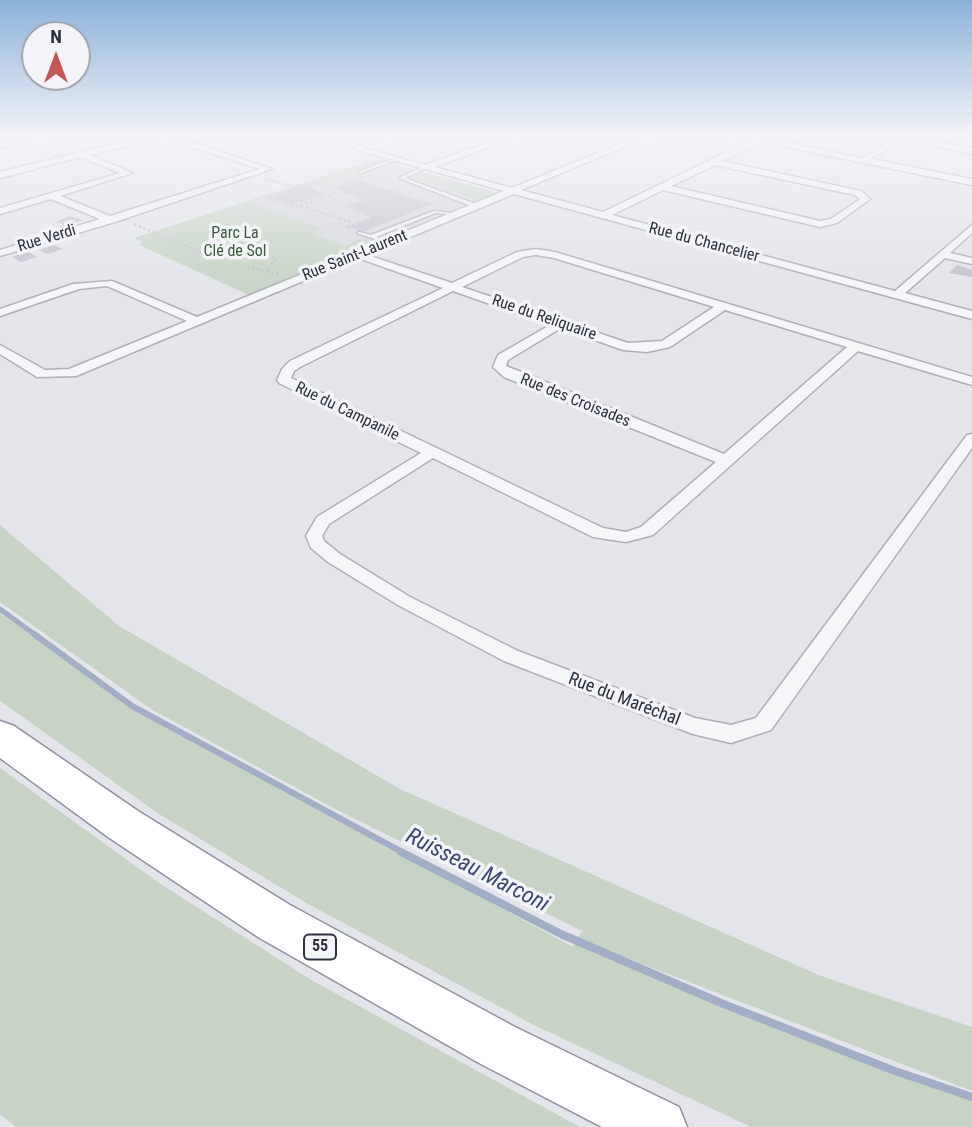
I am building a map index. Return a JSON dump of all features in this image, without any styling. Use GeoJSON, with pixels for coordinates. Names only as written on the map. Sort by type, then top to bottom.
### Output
{"type":"FeatureCollection","features":[{"type":"Feature","properties":{"kind":"highway","name":"55"},"geometry":{"type":"LineString","coordinates":[[0,737],[123,824],[274,920],[486,1040],[659,1127]]}},
{"type":"Feature","properties":{"kind":"street"},"geometry":{"type":"LineString","coordinates":[[0,211],[80,188]]}},
{"type":"Feature","properties":{"kind":"street","name":"Rue Verdi"},"geometry":{"type":"LineString","coordinates":[[0,253],[210,188]]}},
{"type":"Feature","properties":{"kind":"street","name":"Rue du Chancelier"},"geometry":{"type":"LineString","coordinates":[[496,188],[972,315]]}},
{"type":"Feature","properties":{"kind":"street","name":"Rue Saint-Laurent"},"geometry":{"type":"LineString","coordinates":[[0,349],[42,374],[60,375],[81,370],[523,188]]}},
{"type":"Feature","properties":{"kind":"street"},"geometry":{"type":"LineString","coordinates":[[602,216],[662,188]]}},
{"type":"Feature","properties":{"kind":"street"},"geometry":{"type":"LineString","coordinates":[[666,188],[820,223],[834,221],[866,199],[858,193],[833,188]]}},
{"type":"Feature","properties":{"kind":"street"},"geometry":{"type":"LineString","coordinates":[[53,196],[111,219]]}},
{"type":"Feature","properties":{"kind":"street"},"geometry":{"type":"LineString","coordinates":[[897,295],[972,228]]}},
{"type":"Feature","properties":{"kind":"street","name":"Rue du Campanile"},"geometry":{"type":"LineString","coordinates":[[856,346],[647,531],[626,537],[599,533],[284,380],[288,369],[295,364],[452,287],[521,254],[544,253],[723,306],[856,346],[972,381]]}},
{"type":"Feature","properties":{"kind":"street"},"geometry":{"type":"LineString","coordinates":[[943,254],[972,261]]}},
{"type":"Feature","properties":{"kind":"street","name":"Rue du Reliquaire"},"geometry":{"type":"LineString","coordinates":[[358,255],[627,347],[657,347],[723,306]]}},
{"type":"Feature","properties":{"kind":"street"},"geometry":{"type":"LineString","coordinates":[[0,313],[77,286],[108,283],[197,321]]}},
{"type":"Feature","properties":{"kind":"street","name":"Rue des Croisades"},"geometry":{"type":"LineString","coordinates":[[559,324],[502,358],[499,367],[509,374],[725,460]]}},
{"type":"Feature","properties":{"kind":"street","name":"Rue du Maréchal"},"geometry":{"type":"LineString","coordinates":[[431,453],[323,521],[314,536],[317,544],[334,558],[404,601],[511,656],[693,726],[731,734],[763,724],[965,460],[972,438]]}},
{"type":"Feature","properties":{"kind":"lane"},"geometry":{"type":"LineString","coordinates":[[427,188],[476,206]]}},
{"type":"Feature","properties":{"kind":"lane"},"geometry":{"type":"LineString","coordinates":[[371,237],[436,211],[458,214]]}},
{"type":"Feature","properties":{"kind":"lane"},"geometry":{"type":"LineString","coordinates":[[356,231],[388,242]]}},
{"type":"Feature","properties":{"kind":"path"},"geometry":{"type":"LineString","coordinates":[[298,188],[267,198],[299,205],[354,224]]}},
{"type":"Feature","properties":{"kind":"path"},"geometry":{"type":"LineString","coordinates":[[391,191],[401,188]]}},
{"type":"Feature","properties":{"kind":"path"},"geometry":{"type":"LineString","coordinates":[[299,205],[342,191],[366,200],[345,206],[372,217],[346,227],[356,231]]}},
{"type":"Feature","properties":{"kind":"path"},"geometry":{"type":"LineString","coordinates":[[417,201],[427,197]]}},
{"type":"Feature","properties":{"kind":"path"},"geometry":{"type":"LineString","coordinates":[[152,232],[215,258],[251,245],[276,259],[268,269]]}},
{"type":"Feature","properties":{"kind":"path"},"geometry":{"type":"LineString","coordinates":[[247,267],[268,269],[284,275]]}},
{"type":"Feature","properties":{"kind":"shaded area"},"geometry":{"type":"Polygon","coordinates":[[[289,188],[475,188],[494,193],[376,241],[365,237],[346,245],[311,233],[321,229],[244,202],[289,188]]]}},
{"type":"Feature","properties":{"kind":"green space","name":"Parc La Clé de Sol"},"geometry":{"type":"Polygon","coordinates":[[[289,188],[296,188],[250,203],[323,229],[312,233],[346,245],[365,237],[376,241],[249,295],[139,245],[142,242],[134,238],[289,188]]]}},
{"type":"Feature","properties":{"kind":"green space"},"geometry":{"type":"Polygon","coordinates":[[[441,188],[479,188],[494,193],[473,202],[469,201],[473,199],[441,188]]]}},
{"type":"Feature","properties":{"kind":"green space"},"geometry":{"type":"Polygon","coordinates":[[[0,525],[119,626],[400,789],[821,976],[972,1027],[972,1091],[619,955],[616,961],[972,1100],[972,1127],[751,1127],[534,1025],[308,904],[159,814],[0,701],[0,610],[138,711],[573,947],[582,931],[335,809],[151,709],[0,602],[0,525]]]}},
{"type":"Feature","properties":{"kind":"green space"},"geometry":{"type":"Polygon","coordinates":[[[0,768],[159,883],[313,981],[580,1127],[16,1127],[0,1114],[0,768]]]}},
{"type":"Feature","properties":{"kind":"building"},"geometry":{"type":"Polygon","coordinates":[[[302,188],[311,188],[325,194],[293,204],[272,198],[302,188]]]}},
{"type":"Feature","properties":{"kind":"building"},"geometry":{"type":"Polygon","coordinates":[[[334,188],[381,188],[419,201],[435,203],[363,232],[349,227],[374,217],[348,206],[368,200],[334,188]]]}},
{"type":"Feature","properties":{"kind":"building"},"geometry":{"type":"Polygon","coordinates":[[[69,216],[84,220],[65,225],[56,222],[69,216]]]}},
{"type":"Feature","properties":{"kind":"building"},"geometry":{"type":"Polygon","coordinates":[[[54,245],[63,249],[47,254],[38,250],[54,245]]]}},
{"type":"Feature","properties":{"kind":"building"},"geometry":{"type":"Polygon","coordinates":[[[29,252],[37,257],[21,262],[12,257],[29,252]]]}},
{"type":"Feature","properties":{"kind":"building"},"geometry":{"type":"Polygon","coordinates":[[[957,265],[972,270],[972,277],[949,273],[957,265]]]}},
{"type":"Feature","properties":{"kind":"waterway","name":"Ruisseau Marconi"},"geometry":{"type":"LineString","coordinates":[[0,609],[37,636]]}},
{"type":"Feature","properties":{"kind":"waterway","name":"Ruisseau Marconi"},"geometry":{"type":"LineString","coordinates":[[34,634],[132,706],[404,853]]}},
{"type":"Feature","properties":{"kind":"waterway","name":"Ruisseau Marconi"},"geometry":{"type":"LineString","coordinates":[[401,852],[561,934],[721,1003],[895,1071],[972,1097]]}}]}
